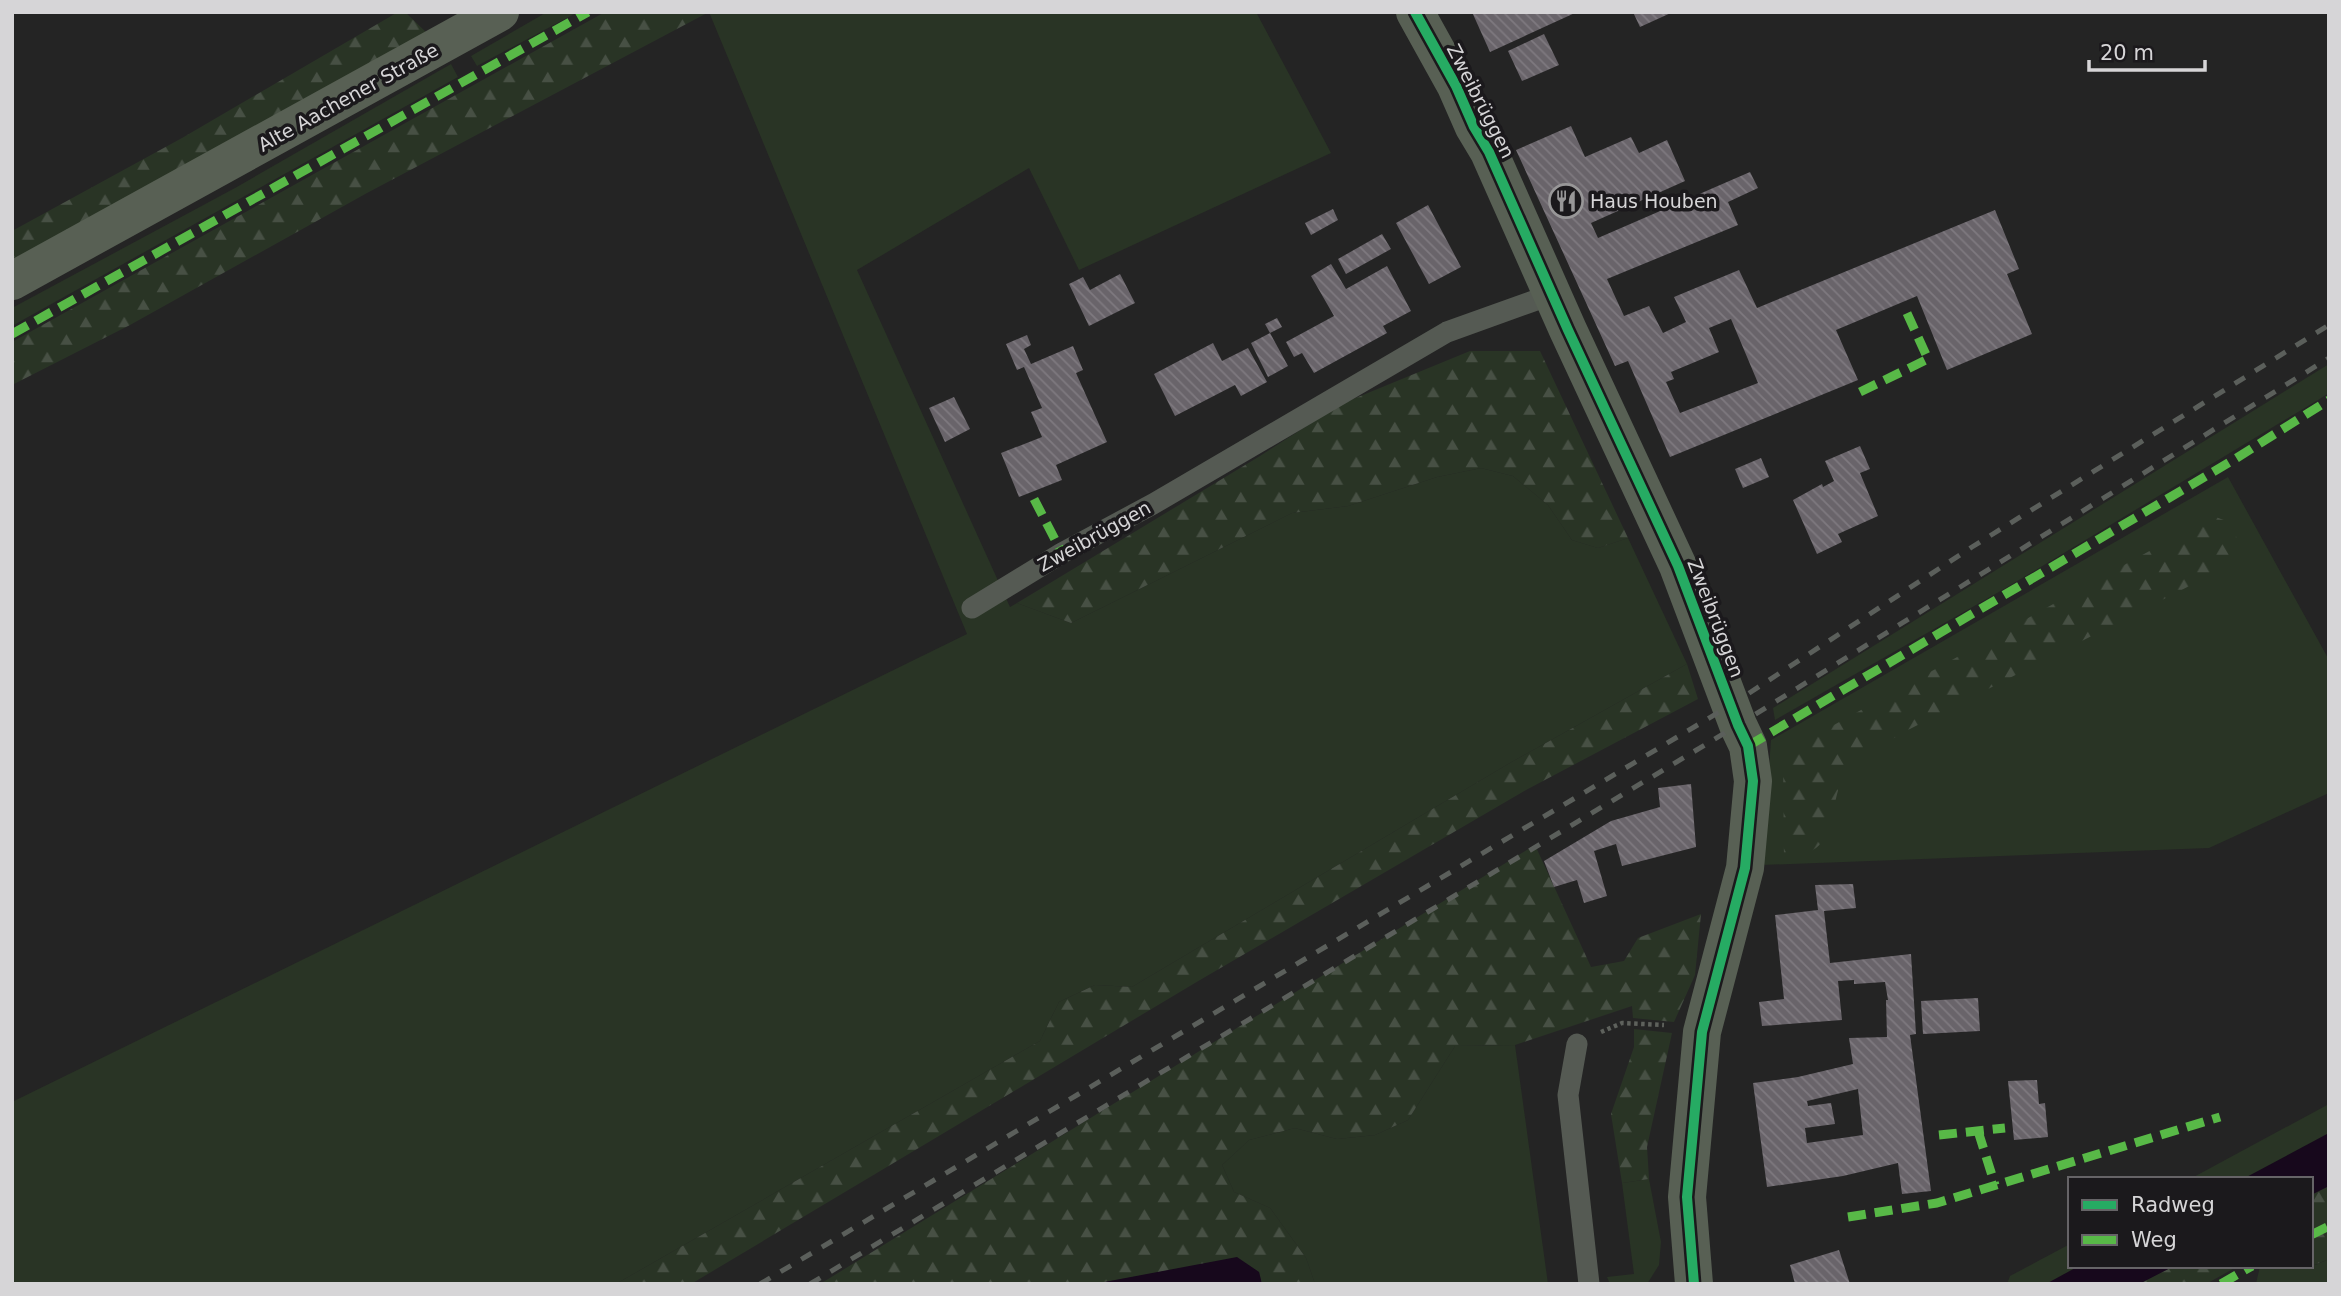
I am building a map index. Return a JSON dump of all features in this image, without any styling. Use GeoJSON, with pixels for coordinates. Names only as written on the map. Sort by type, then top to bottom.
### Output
{"type":"FeatureCollection","features":[{"type":"Feature","properties":{"kind":"street","name":"Alte Aachener Straße"},"geometry":{"type":"LineString","coordinates":[[12,281],[500,12]]}},
{"type":"Feature","properties":{"kind":"street","name":"Zweibrüggen"},"geometry":{"type":"LineString","coordinates":[[1415,12],[1489,152],[1678,566],[1748,746],[1753,781],[1745,868],[1702,1032],[1687,1197],[1694,1284]]}},
{"type":"Feature","properties":{"kind":"lane","name":"Zweibrüggen"},"geometry":{"type":"LineString","coordinates":[[972,608],[1062,553],[1153,504],[1447,332],[1553,294]]}},
{"type":"Feature","properties":{"kind":"lane"},"geometry":{"type":"LineString","coordinates":[[1577,1044],[1568,1095],[1589,1284]]}},
{"type":"Feature","properties":{"kind":"path"},"geometry":{"type":"LineString","coordinates":[[1577,1044],[1622,1023],[1667,1025],[1702,1032]]}},
{"type":"Feature","properties":{"kind":"green space"},"geometry":{"type":"Polygon","coordinates":[[[398,12],[405,12],[428,34],[12,262],[12,231],[182,138],[398,12]]]}},
{"type":"Feature","properties":{"kind":"green space"},"geometry":{"type":"Polygon","coordinates":[[[547,12],[578,12],[477,66],[471,56],[547,12]]]}},
{"type":"Feature","properties":{"kind":"green space"},"geometry":{"type":"Polygon","coordinates":[[[605,12],[709,12],[367,193],[130,325],[12,385],[12,342],[605,12]]]}},
{"type":"Feature","properties":{"kind":"green space"},"geometry":{"type":"Polygon","coordinates":[[[709,12],[1256,12],[1331,153],[1079,270],[1029,168],[857,270],[1010,607],[1017,603],[1071,623],[1292,513],[1348,506],[1437,477],[1481,468],[1513,476],[1548,505],[1572,540],[1598,548],[1628,538],[1687,664],[1510,763],[1132,987],[1095,985],[1059,1002],[1040,1041],[616,1284],[12,1284],[12,1102],[967,634],[709,12]]]}},
{"type":"Feature","properties":{"kind":"green space"},"geometry":{"type":"Polygon","coordinates":[[[451,64],[458,77],[12,326],[12,308],[235,188],[451,64]]]}},
{"type":"Feature","properties":{"kind":"green space"},"geometry":{"type":"Polygon","coordinates":[[[1470,351],[1540,351],[1628,538],[1598,548],[1572,540],[1548,505],[1513,476],[1481,468],[1437,477],[1348,506],[1292,513],[1071,623],[1017,603],[1341,404],[1470,351]]]}},
{"type":"Feature","properties":{"kind":"green space"},"geometry":{"type":"Polygon","coordinates":[[[2329,364],[2329,393],[2004,589],[1775,720],[1773,708],[2329,364]]]}},
{"type":"Feature","properties":{"kind":"green space"},"geometry":{"type":"Polygon","coordinates":[[[2228,477],[2329,660],[2329,793],[2209,848],[1762,865],[1771,740],[2228,477]]]}},
{"type":"Feature","properties":{"kind":"green space"},"geometry":{"type":"Polygon","coordinates":[[[2213,516],[2229,522],[2246,557],[1872,751],[1844,777],[1827,834],[1822,842],[1809,852],[1784,859],[1783,753],[2213,516]]]}},
{"type":"Feature","properties":{"kind":"green space"},"geometry":{"type":"Polygon","coordinates":[[[1687,664],[1698,699],[1526,790],[1200,980],[691,1284],[616,1284],[1040,1041],[1059,1002],[1095,985],[1132,987],[1510,763],[1687,664]]]}},
{"type":"Feature","properties":{"kind":"green space"},"geometry":{"type":"Polygon","coordinates":[[[1535,845],[1591,967],[1624,961],[1638,938],[1701,914],[1695,975],[1674,1022],[1633,1018],[1632,1006],[1515,1045],[1455,1046],[1408,1120],[1375,1135],[1337,1139],[1295,1128],[1249,1140],[1222,1165],[1234,1192],[1270,1208],[1306,1258],[1315,1284],[1262,1284],[1259,1272],[1237,1258],[1094,1284],[820,1284],[1535,845]]]}},
{"type":"Feature","properties":{"kind":"green space"},"geometry":{"type":"Polygon","coordinates":[[[1634,1029],[1672,1033],[1647,1147],[1649,1179],[1622,1183],[1611,1114],[1634,1047],[1634,1029]]]}},
{"type":"Feature","properties":{"kind":"green space"},"geometry":{"type":"Polygon","coordinates":[[[1515,1045],[1548,1284],[1315,1284],[1306,1258],[1270,1208],[1234,1192],[1222,1165],[1249,1140],[1295,1128],[1337,1139],[1375,1135],[1408,1120],[1455,1046],[1515,1045]]]}},
{"type":"Feature","properties":{"kind":"green space"},"geometry":{"type":"Polygon","coordinates":[[[2329,1104],[2329,1133],[2247,1177],[2194,1177],[2329,1104]]]}},
{"type":"Feature","properties":{"kind":"green space"},"geometry":{"type":"Polygon","coordinates":[[[1649,1179],[1661,1242],[1659,1265],[1647,1284],[1610,1284],[1607,1277],[1634,1274],[1622,1183],[1649,1179]]]}},
{"type":"Feature","properties":{"kind":"green space"},"geometry":{"type":"Polygon","coordinates":[[[2329,1186],[2329,1259],[2314,1265],[2313,1265],[2313,1194],[2329,1186]]]}},
{"type":"Feature","properties":{"kind":"green space"},"geometry":{"type":"Polygon","coordinates":[[[2068,1245],[2068,1268],[2075,1268],[2046,1284],[2007,1284],[2010,1276],[2068,1245]]]}},
{"type":"Feature","properties":{"kind":"green space"},"geometry":{"type":"Polygon","coordinates":[[[2329,1259],[2329,1284],[2256,1284],[2260,1268],[2313,1268],[2329,1259]]]}},
{"type":"Feature","properties":{"kind":"green space"},"geometry":{"type":"Polygon","coordinates":[[[2170,1268],[2234,1268],[2206,1284],[2139,1284],[2170,1268]]]}},
{"type":"Feature","properties":{"kind":"shaded area"},"geometry":{"type":"Polygon","coordinates":[[[2329,1133],[2329,1186],[2313,1194],[2313,1177],[2247,1177],[2329,1133]]]}},
{"type":"Feature","properties":{"kind":"shaded area"},"geometry":{"type":"Polygon","coordinates":[[[1237,1257],[1259,1272],[1262,1284],[1094,1284],[1237,1257]]]}},
{"type":"Feature","properties":{"kind":"shaded area"},"geometry":{"type":"Polygon","coordinates":[[[2075,1268],[2170,1268],[2139,1284],[2046,1284],[2075,1268]]]}},
{"type":"Feature","properties":{"kind":"building"},"geometry":{"type":"Polygon","coordinates":[[[1472,12],[1577,12],[1490,52],[1472,12]]]}},
{"type":"Feature","properties":{"kind":"building"},"geometry":{"type":"Polygon","coordinates":[[[1633,12],[1673,12],[1640,27],[1633,12]]]}},
{"type":"Feature","properties":{"kind":"building"},"geometry":{"type":"Polygon","coordinates":[[[1544,34],[1559,65],[1522,81],[1508,51],[1544,34]]]}},
{"type":"Feature","properties":{"kind":"building"},"geometry":{"type":"Polygon","coordinates":[[[1571,126],[1585,157],[1631,137],[1639,153],[1667,140],[1685,181],[1591,223],[1598,238],[1750,172],[1758,188],[1728,202],[1738,225],[1607,279],[1624,316],[1649,306],[1663,333],[1686,322],[1674,297],[1739,270],[1757,308],[1995,210],[2019,269],[2007,274],[2032,334],[1947,370],[1917,296],[1836,330],[1858,380],[1670,457],[1628,361],[1615,366],[1516,150],[1571,126]],[[1731,319],[1709,328],[1719,352],[1671,372],[1674,379],[1666,382],[1680,413],[1758,383],[1731,319]]]}},
{"type":"Feature","properties":{"kind":"building"},"geometry":{"type":"Polygon","coordinates":[[[1428,205],[1461,267],[1429,284],[1396,223],[1428,205]]]}},
{"type":"Feature","properties":{"kind":"building"},"geometry":{"type":"Polygon","coordinates":[[[1333,209],[1338,220],[1311,235],[1305,223],[1333,209]]]}},
{"type":"Feature","properties":{"kind":"building"},"geometry":{"type":"Polygon","coordinates":[[[1382,234],[1391,249],[1346,274],[1338,259],[1382,234]]]}},
{"type":"Feature","properties":{"kind":"building"},"geometry":{"type":"Polygon","coordinates":[[[1331,264],[1346,289],[1387,266],[1411,311],[1383,326],[1387,333],[1314,373],[1302,353],[1294,357],[1286,342],[1334,316],[1311,276],[1331,264]]]}},
{"type":"Feature","properties":{"kind":"building"},"geometry":{"type":"Polygon","coordinates":[[[1120,274],[1135,303],[1089,326],[1069,284],[1083,277],[1090,290],[1120,274]]]}},
{"type":"Feature","properties":{"kind":"building"},"geometry":{"type":"Polygon","coordinates":[[[1277,318],[1282,327],[1270,333],[1265,324],[1277,318]]]}},
{"type":"Feature","properties":{"kind":"building"},"geometry":{"type":"Polygon","coordinates":[[[1270,333],[1288,366],[1268,377],[1251,343],[1270,333]]]}},
{"type":"Feature","properties":{"kind":"building"},"geometry":{"type":"Polygon","coordinates":[[[1027,335],[1031,345],[1024,349],[1031,364],[1073,346],[1083,370],[1076,373],[1107,442],[1056,465],[1062,480],[1019,497],[1001,453],[1042,437],[1031,412],[1042,408],[1024,367],[1017,370],[1006,344],[1027,335]]]}},
{"type":"Feature","properties":{"kind":"building"},"geometry":{"type":"Polygon","coordinates":[[[1213,343],[1222,361],[1248,348],[1267,382],[1241,396],[1235,385],[1175,416],[1154,374],[1213,343]]]}},
{"type":"Feature","properties":{"kind":"building"},"geometry":{"type":"Polygon","coordinates":[[[954,397],[970,429],[945,442],[929,408],[954,397]]]}},
{"type":"Feature","properties":{"kind":"building"},"geometry":{"type":"Polygon","coordinates":[[[1860,446],[1870,469],[1860,473],[1878,516],[1838,534],[1842,542],[1817,554],[1793,500],[1822,484],[1823,487],[1834,481],[1825,461],[1860,446]]]}},
{"type":"Feature","properties":{"kind":"building"},"geometry":{"type":"Polygon","coordinates":[[[1761,458],[1769,477],[1743,488],[1735,469],[1761,458]]]}},
{"type":"Feature","properties":{"kind":"building"},"geometry":{"type":"Polygon","coordinates":[[[1691,784],[1696,847],[1622,866],[1616,844],[1594,851],[1607,896],[1584,903],[1577,880],[1554,887],[1544,861],[1611,821],[1660,807],[1658,788],[1691,784]]]}},
{"type":"Feature","properties":{"kind":"building"},"geometry":{"type":"Polygon","coordinates":[[[1853,884],[1856,908],[1824,911],[1830,963],[1911,954],[1916,1034],[1910,1035],[1931,1191],[1902,1194],[1898,1163],[1843,1176],[1767,1187],[1753,1083],[1798,1077],[1853,1064],[1849,1038],[1887,1037],[1888,1000],[1885,982],[1854,984],[1854,980],[1838,981],[1842,1020],[1762,1026],[1759,1002],[1784,999],[1775,915],[1818,910],[1815,885],[1853,884]],[[1858,1089],[1807,1101],[1808,1106],[1831,1103],[1835,1124],[1805,1128],[1807,1143],[1863,1135],[1858,1089]]]}},
{"type":"Feature","properties":{"kind":"building"},"geometry":{"type":"Polygon","coordinates":[[[1978,998],[1980,1031],[1923,1034],[1921,1001],[1978,998]]]}},
{"type":"Feature","properties":{"kind":"building"},"geometry":{"type":"Polygon","coordinates":[[[2037,1080],[2039,1104],[2045,1103],[2048,1137],[2014,1140],[2008,1081],[2037,1080]]]}},
{"type":"Feature","properties":{"kind":"building"},"geometry":{"type":"Polygon","coordinates":[[[1839,1250],[1850,1284],[1795,1284],[1790,1265],[1839,1250]]]}},
{"type":"Feature","properties":{"kind":"railway"},"geometry":{"type":"LineString","coordinates":[[760,1284],[1731,705],[1972,547],[2329,325]]}},
{"type":"Feature","properties":{"kind":"railway"},"geometry":{"type":"LineString","coordinates":[[810,1284],[1738,725],[2329,358]]}},
{"type":"Feature","properties":{"kind":"marked path"},"geometry":{"type":"LineString","coordinates":[[12,334],[588,12]]}},
{"type":"Feature","properties":{"kind":"marked path"},"geometry":{"type":"LineString","coordinates":[[1860,392],[1928,359],[1906,311]]}},
{"type":"Feature","properties":{"kind":"marked path"},"geometry":{"type":"LineString","coordinates":[[1748,746],[2235,459],[2329,400]]}},
{"type":"Feature","properties":{"kind":"marked path"},"geometry":{"type":"LineString","coordinates":[[1034,499],[1062,553]]}},
{"type":"Feature","properties":{"kind":"marked path"},"geometry":{"type":"LineString","coordinates":[[1848,1217],[1937,1203],[2220,1117]]}},
{"type":"Feature","properties":{"kind":"marked path"},"geometry":{"type":"LineString","coordinates":[[1939,1135],[2005,1128]]}},
{"type":"Feature","properties":{"kind":"marked path"},"geometry":{"type":"LineString","coordinates":[[1978,1131],[1995,1185]]}},
{"type":"Feature","properties":{"kind":"marked path"},"geometry":{"type":"LineString","coordinates":[[2313,1234],[2329,1226]]}},
{"type":"Feature","properties":{"kind":"marked path"},"geometry":{"type":"LineString","coordinates":[[2221,1284],[2249,1268]]}},
{"type":"Feature","properties":{"kind":"cycle path"},"geometry":{"type":"LineString","coordinates":[[1415,12],[1489,152],[1678,566],[1748,746],[1753,781],[1745,868],[1702,1032],[1687,1197],[1694,1284]]}},
{"type":"Feature","properties":{"kind":"place","name":"Haus Houben"},"geometry":{"type":"Point","coordinates":[1566,201]}}]}
